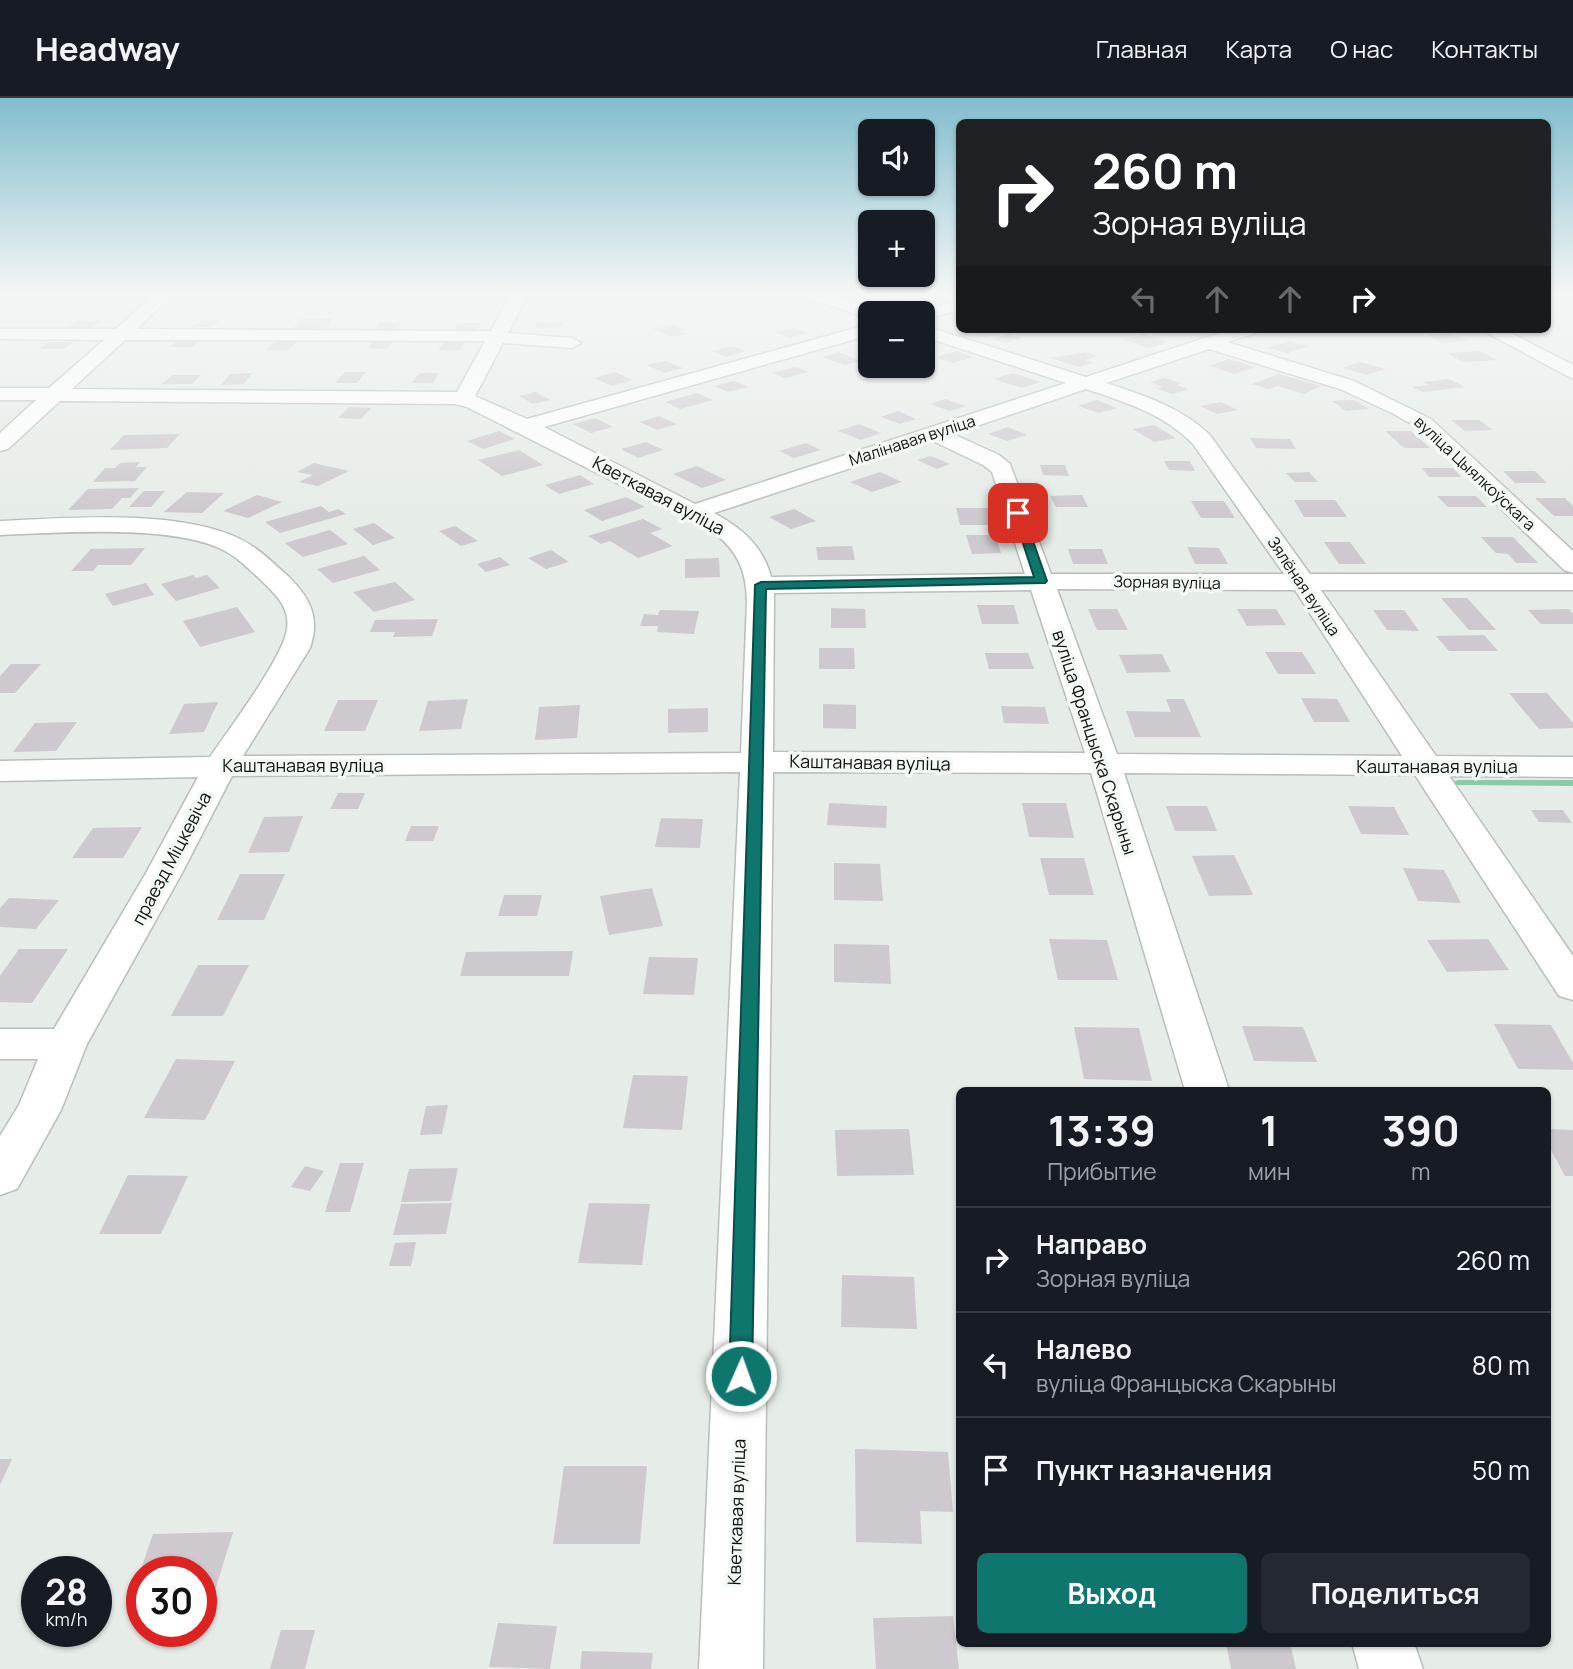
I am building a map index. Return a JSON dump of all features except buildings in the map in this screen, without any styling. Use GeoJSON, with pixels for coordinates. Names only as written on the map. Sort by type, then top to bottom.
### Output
{"type":"FeatureCollection","features":[{"type":"Feature","properties":{"kind":"street"},"geometry":{"type":"LineString","coordinates":[[0,444],[86,367]]}},
{"type":"Feature","properties":{"kind":"street"},"geometry":{"type":"LineString","coordinates":[[463,399],[479,367]]}},
{"type":"Feature","properties":{"kind":"street"},"geometry":{"type":"LineString","coordinates":[[524,426],[733,367]]}},
{"type":"Feature","properties":{"kind":"street","name":"Зялёная вуліца"},"geometry":{"type":"LineString","coordinates":[[1042,367],[1164,410],[1185,423],[1201,439],[1304,584],[1423,766],[1573,986]]}},
{"type":"Feature","properties":{"kind":"street","name":"Малінавая вуліца"},"geometry":{"type":"LineString","coordinates":[[694,512],[1135,367]]}},
{"type":"Feature","properties":{"kind":"street","name":"вуліца Цыялкоўскага"},"geometry":{"type":"LineString","coordinates":[[1292,367],[1358,387],[1424,423],[1573,565]]}},
{"type":"Feature","properties":{"kind":"street","name":"Кветкавая вуліца"},"geometry":{"type":"LineString","coordinates":[[0,394],[415,395],[463,399],[524,426],[694,512],[722,527],[744,545],[761,577],[761,585],[731,1669]]}},
{"type":"Feature","properties":{"kind":"street","name":"вуліца Францыска Скарыны"},"geometry":{"type":"LineString","coordinates":[[934,433],[992,460],[1002,469],[1105,765],[1205,1087]]}},
{"type":"Feature","properties":{"kind":"street","name":"праезд Міцкевіча"},"geometry":{"type":"LineString","coordinates":[[0,527],[100,527],[198,534],[225,541],[246,552],[290,594],[302,614],[302,633],[296,648],[221,765],[164,873],[66,1044],[38,1110],[0,1176]]}},
{"type":"Feature","properties":{"kind":"street","name":"Зорная вуліца"},"geometry":{"type":"LineString","coordinates":[[761,585],[1041,581],[1304,584],[1573,582]]}},
{"type":"Feature","properties":{"kind":"street","name":"Каштанавая вуліца"},"geometry":{"type":"LineString","coordinates":[[0,771],[221,765],[758,761],[1573,767]]}},
{"type":"Feature","properties":{"kind":"street"},"geometry":{"type":"LineString","coordinates":[[0,1044],[66,1044]]}},
{"type":"Feature","properties":{"kind":"street"},"geometry":{"type":"LineString","coordinates":[[1384,1647],[1391,1669]]}},
{"type":"Feature","properties":{"kind":"waterway"},"geometry":{"type":"LineString","coordinates":[[1458,783],[1573,783]]}},
{"type":"Feature","properties":{"kind":"route"},"geometry":{"type":"LineString","coordinates":[[741,1376],[761,585],[1041,581],[1018,513]]}}]}
